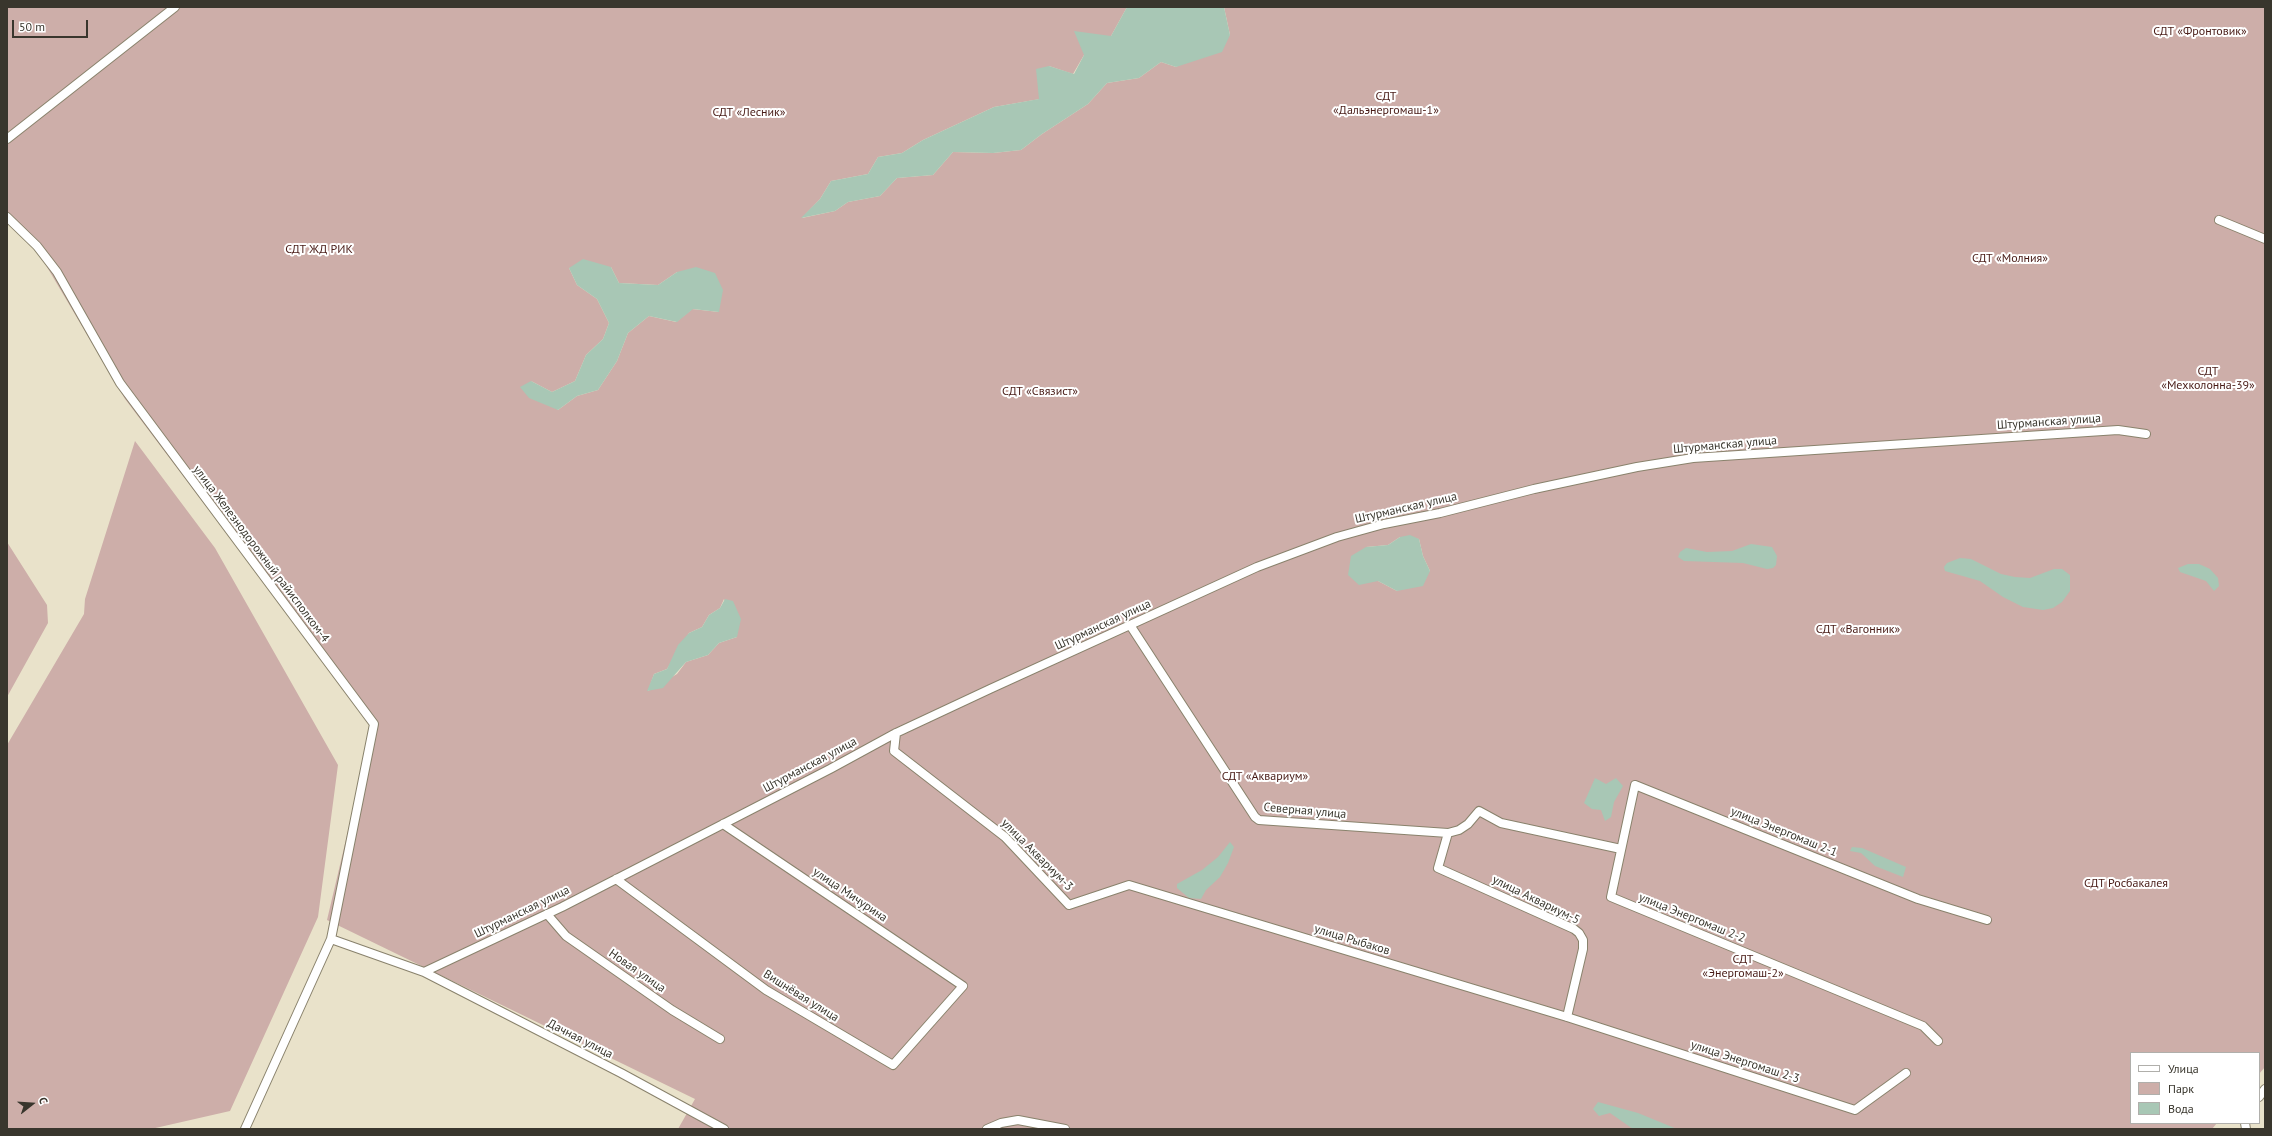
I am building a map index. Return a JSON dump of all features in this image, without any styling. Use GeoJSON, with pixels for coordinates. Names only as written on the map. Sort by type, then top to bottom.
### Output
{"type":"FeatureCollection","features":[{"type":"Feature","properties":{"kind":"street"},"geometry":{"type":"LineString","coordinates":[[7,138],[175,7]]}},
{"type":"Feature","properties":{"kind":"street","name":"улица Железнодорожный райисполком-4"},"geometry":{"type":"LineString","coordinates":[[7,217],[37,246],[57,272],[120,383],[374,724],[332,939]]}},
{"type":"Feature","properties":{"kind":"street"},"geometry":{"type":"LineString","coordinates":[[2219,220],[2265,239]]}},
{"type":"Feature","properties":{"kind":"street","name":"Штурманская улица"},"geometry":{"type":"LineString","coordinates":[[424,972],[547,914],[896,733],[1257,567],[1337,537],[1384,524],[1440,513],[1534,489],[1637,467],[1693,458],[2118,430],[2146,434]]}},
{"type":"Feature","properties":{"kind":"street","name":"Северная улица"},"geometry":{"type":"LineString","coordinates":[[1130,625],[1256,819],[1448,833],[1459,830],[1468,824],[1479,811],[1501,823],[1621,849]]}},
{"type":"Feature","properties":{"kind":"street","name":"улица Аквариум-3"},"geometry":{"type":"LineString","coordinates":[[896,733],[894,751],[1005,837],[1069,905],[1129,885]]}},
{"type":"Feature","properties":{"kind":"street","name":"улица Энергомаш 2-1"},"geometry":{"type":"LineString","coordinates":[[1621,849],[1635,785],[1918,899],[1987,920]]}},
{"type":"Feature","properties":{"kind":"street","name":"улица Мичурина"},"geometry":{"type":"LineString","coordinates":[[723,824],[963,986]]}},
{"type":"Feature","properties":{"kind":"street","name":"улица Аквариум-5"},"geometry":{"type":"LineString","coordinates":[[1448,833],[1438,868],[1574,929],[1581,937],[1583,949],[1567,1017]]}},
{"type":"Feature","properties":{"kind":"street","name":"улица Энергомаш 2-2"},"geometry":{"type":"LineString","coordinates":[[1621,849],[1611,897],[1923,1026],[1938,1041]]}},
{"type":"Feature","properties":{"kind":"street","name":"Вишнёвая улица"},"geometry":{"type":"LineString","coordinates":[[616,879],[766,990],[893,1065],[963,986]]}},
{"type":"Feature","properties":{"kind":"street","name":"улица Рыбаков"},"geometry":{"type":"LineString","coordinates":[[1129,885],[1567,1017]]}},
{"type":"Feature","properties":{"kind":"street","name":"Новая улица"},"geometry":{"type":"LineString","coordinates":[[547,914],[566,936],[672,1010],[720,1038]]}},
{"type":"Feature","properties":{"kind":"street"},"geometry":{"type":"LineString","coordinates":[[245,1129],[332,939],[424,972]]}},
{"type":"Feature","properties":{"kind":"street","name":"Дачная улица"},"geometry":{"type":"LineString","coordinates":[[424,972],[621,1073],[724,1129]]}},
{"type":"Feature","properties":{"kind":"street","name":"улица Энергомаш 2-3"},"geometry":{"type":"LineString","coordinates":[[1567,1017],[1855,1110],[1906,1073]]}},
{"type":"Feature","properties":{"kind":"street"},"geometry":{"type":"LineString","coordinates":[[987,1129],[1000,1123],[1018,1120],[1065,1129]]}},
{"type":"Feature","properties":{"kind":"green space"},"geometry":{"type":"Polygon","coordinates":[[[7,7],[1127,7],[1111,36],[1084,55],[1073,74],[1049,66],[1040,99],[994,107],[923,140],[902,153],[878,157],[868,174],[831,181],[820,199],[802,218],[835,211],[848,202],[880,196],[897,178],[933,175],[953,152],[993,153],[1021,150],[1042,134],[1088,104],[1107,83],[1139,78],[1161,62],[1176,67],[1230,35],[1224,7],[2265,7],[2265,1067],[2260,1073],[2260,1052],[2130,1052],[2130,1124],[2216,1124],[2212,1129],[678,1129],[695,1099],[327,920],[364,763],[371,728],[369,722],[125,399],[34,245],[7,221],[7,7]],[[611,267],[569,268],[577,285],[597,299],[609,323],[603,339],[586,355],[575,381],[552,392],[531,381],[558,410],[577,396],[598,390],[617,361],[628,333],[649,316],[676,322],[692,309],[719,312],[677,272],[658,285],[619,283],[611,267]],[[1400,537],[1388,545],[1366,547],[1378,581],[1397,591],[1430,571],[1423,556],[1419,539],[1400,537]],[[724,599],[720,608],[709,615],[702,627],[689,633],[667,669],[654,674],[648,691],[677,674],[686,662],[708,655],[719,643],[737,637],[724,599]]]}},
{"type":"Feature","properties":{"kind":"green space"},"geometry":{"type":"Polygon","coordinates":[[[135,441],[215,548],[338,765],[318,917],[230,1111],[151,1129],[7,1129],[7,745],[84,614],[85,599],[135,441]]]}},
{"type":"Feature","properties":{"kind":"green space"},"geometry":{"type":"Polygon","coordinates":[[[7,542],[47,605],[48,623],[7,697],[7,542]]]}},
{"type":"Feature","properties":{"kind":"water"},"geometry":{"type":"Polygon","coordinates":[[[1127,7],[1224,7],[1230,35],[1222,52],[1176,67],[1161,62],[1139,78],[1107,83],[1088,104],[1042,134],[1021,150],[993,153],[953,152],[933,175],[897,178],[880,196],[848,202],[835,211],[801,218],[820,199],[831,181],[868,174],[878,157],[902,153],[923,140],[994,107],[1039,99],[1036,69],[1049,66],[1074,74],[1084,55],[1074,31],[1111,36],[1127,7]]]}},
{"type":"Feature","properties":{"kind":"water"},"geometry":{"type":"Polygon","coordinates":[[[583,259],[611,267],[619,283],[658,285],[677,272],[696,267],[715,273],[723,290],[719,312],[693,309],[677,322],[649,316],[628,333],[617,361],[598,390],[577,396],[558,410],[529,398],[520,387],[531,381],[552,392],[575,381],[586,355],[603,339],[609,323],[597,299],[577,285],[569,268],[583,259]]]}},
{"type":"Feature","properties":{"kind":"water"},"geometry":{"type":"Polygon","coordinates":[[[1410,535],[1419,539],[1423,556],[1430,571],[1423,586],[1397,591],[1378,581],[1359,585],[1348,575],[1351,556],[1366,547],[1388,545],[1400,537],[1410,535]]]}},
{"type":"Feature","properties":{"kind":"water"},"geometry":{"type":"Polygon","coordinates":[[[1751,544],[1772,547],[1777,556],[1776,565],[1773,568],[1767,569],[1743,563],[1684,561],[1678,557],[1680,552],[1686,548],[1707,552],[1732,551],[1751,544]]]}},
{"type":"Feature","properties":{"kind":"water"},"geometry":{"type":"Polygon","coordinates":[[[1960,558],[1971,559],[2001,574],[2015,577],[2030,578],[2054,569],[2062,569],[2070,575],[2070,591],[2062,602],[2053,608],[2043,610],[2023,607],[2003,597],[1980,581],[1945,571],[1944,567],[1947,563],[1960,558]]]}},
{"type":"Feature","properties":{"kind":"water"},"geometry":{"type":"Polygon","coordinates":[[[2188,564],[2199,564],[2210,569],[2218,578],[2219,586],[2214,591],[2206,581],[2180,572],[2178,568],[2188,564]]]}},
{"type":"Feature","properties":{"kind":"water"},"geometry":{"type":"Polygon","coordinates":[[[725,599],[733,601],[741,619],[737,637],[719,643],[708,655],[686,662],[663,688],[647,691],[654,674],[667,669],[678,645],[689,633],[702,627],[709,615],[720,608],[725,599]]]}},
{"type":"Feature","properties":{"kind":"water"},"geometry":{"type":"Polygon","coordinates":[[[1595,778],[1606,784],[1616,778],[1623,786],[1614,802],[1611,817],[1605,821],[1601,810],[1592,809],[1584,803],[1595,778]]]}},
{"type":"Feature","properties":{"kind":"water"},"geometry":{"type":"Polygon","coordinates":[[[1230,842],[1234,847],[1228,863],[1220,877],[1206,890],[1201,899],[1189,898],[1177,888],[1177,884],[1202,870],[1218,857],[1230,842]]]}},
{"type":"Feature","properties":{"kind":"water"},"geometry":{"type":"Polygon","coordinates":[[[1852,847],[1862,848],[1906,867],[1903,877],[1875,866],[1861,853],[1850,851],[1852,847]]]}},
{"type":"Feature","properties":{"kind":"water"},"geometry":{"type":"Polygon","coordinates":[[[1598,1102],[1638,1113],[1677,1129],[1633,1129],[1610,1113],[1599,1116],[1593,1109],[1598,1102]]]}},
{"type":"Feature","properties":{"kind":"park label","name":"СДТ «Фронтовик»"},"geometry":{"type":"Point","coordinates":[2200,32]}},
{"type":"Feature","properties":{"kind":"park label","name":"СДТ «Дальэнергомаш-1»"},"geometry":{"type":"Point","coordinates":[1386,104]}},
{"type":"Feature","properties":{"kind":"park label","name":"СДТ «Лесник»"},"geometry":{"type":"Point","coordinates":[749,113]}},
{"type":"Feature","properties":{"kind":"park label","name":"СДТ ЖД РИК"},"geometry":{"type":"Point","coordinates":[319,250]}},
{"type":"Feature","properties":{"kind":"park label","name":"СДТ «Молния»"},"geometry":{"type":"Point","coordinates":[2010,259]}},
{"type":"Feature","properties":{"kind":"park label","name":"СДТ «Мехколонна-39»"},"geometry":{"type":"Point","coordinates":[2208,379]}},
{"type":"Feature","properties":{"kind":"park label","name":"СДТ «Связист»"},"geometry":{"type":"Point","coordinates":[1040,392]}},
{"type":"Feature","properties":{"kind":"park label","name":"СДТ «Вагонник»"},"geometry":{"type":"Point","coordinates":[1858,630]}},
{"type":"Feature","properties":{"kind":"park label","name":"СДТ «Аквариум»"},"geometry":{"type":"Point","coordinates":[1265,777]}},
{"type":"Feature","properties":{"kind":"park label","name":"СДТ Росбакалея"},"geometry":{"type":"Point","coordinates":[2126,884]}},
{"type":"Feature","properties":{"kind":"park label","name":"СДТ «Энергомаш-2»"},"geometry":{"type":"Point","coordinates":[1743,967]}}]}
